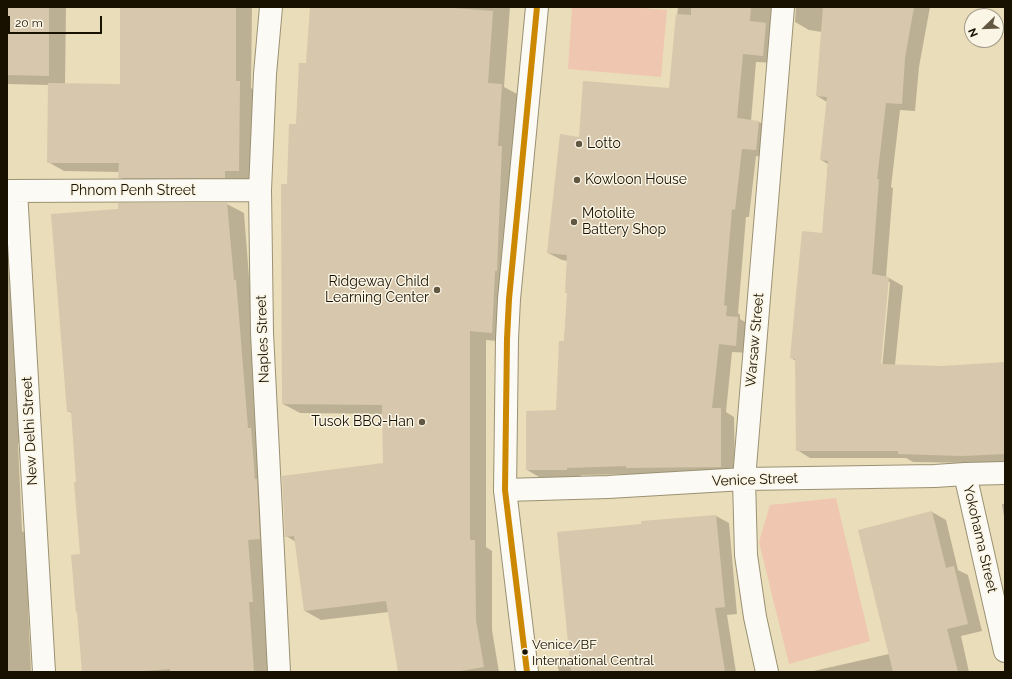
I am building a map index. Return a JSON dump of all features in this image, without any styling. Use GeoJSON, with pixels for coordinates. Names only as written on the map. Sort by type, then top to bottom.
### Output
{"type":"FeatureCollection","features":[{"type":"Feature","properties":{"kind":"street","name":"Naples Street"},"geometry":{"type":"LineString","coordinates":[[271,7],[265,74],[260,190],[262,333],[279,672]]}},
{"type":"Feature","properties":{"kind":"street"},"geometry":{"type":"LineString","coordinates":[[527,672],[506,490],[507,339],[509,299],[537,7]]}},
{"type":"Feature","properties":{"kind":"street","name":"Warsaw Street"},"geometry":{"type":"LineString","coordinates":[[768,672],[755,617],[746,555],[744,479],[783,7]]}},
{"type":"Feature","properties":{"kind":"street","name":"Phnom Penh Street"},"geometry":{"type":"LineString","coordinates":[[12,191],[260,190]]}},
{"type":"Feature","properties":{"kind":"street","name":"New Delhi Street"},"geometry":{"type":"LineString","coordinates":[[12,191],[44,672]]}},
{"type":"Feature","properties":{"kind":"street","name":"Venice Street"},"geometry":{"type":"LineString","coordinates":[[506,490],[608,487],[744,479],[935,476],[1005,473]]}},
{"type":"Feature","properties":{"kind":"street","name":"Yokohama Street"},"geometry":{"type":"LineString","coordinates":[[965,474],[1005,651]]}},
{"type":"Feature","properties":{"kind":"shaded area"},"geometry":{"type":"Polygon","coordinates":[[[572,7],[632,7],[667,10],[661,77],[568,69],[572,7]]]}},
{"type":"Feature","properties":{"kind":"shaded area"},"geometry":{"type":"Polygon","coordinates":[[[836,498],[870,641],[789,664],[759,542],[770,505],[836,498]]]}},
{"type":"Feature","properties":{"kind":"building"},"geometry":{"type":"Polygon","coordinates":[[[7,7],[49,7],[49,76],[7,75],[7,7]]]}},
{"type":"Feature","properties":{"kind":"building"},"geometry":{"type":"Polygon","coordinates":[[[120,7],[236,7],[236,81],[240,81],[239,171],[225,171],[225,178],[118,178],[119,163],[47,163],[48,83],[120,84],[120,7]]]}},
{"type":"Feature","properties":{"kind":"building"},"geometry":{"type":"Polygon","coordinates":[[[310,7],[440,7],[493,11],[488,83],[502,84],[498,146],[502,146],[497,271],[495,271],[492,333],[470,331],[470,540],[475,540],[476,620],[484,667],[455,672],[398,672],[386,601],[304,611],[294,536],[285,537],[282,476],[383,463],[382,405],[282,404],[281,184],[287,184],[289,124],[296,124],[299,63],[306,63],[310,7]]]}},
{"type":"Feature","properties":{"kind":"building"},"geometry":{"type":"Polygon","coordinates":[[[691,7],[751,7],[750,21],[766,23],[763,56],[743,54],[737,118],[759,121],[756,150],[742,149],[735,210],[732,209],[724,305],[727,306],[726,316],[738,317],[736,346],[719,344],[712,408],[721,408],[721,467],[626,468],[626,466],[567,468],[567,470],[526,470],[526,411],[556,410],[559,341],[564,341],[567,293],[565,293],[567,255],[547,253],[560,134],[579,137],[583,81],[669,88],[676,14],[691,15],[691,7]]]}},
{"type":"Feature","properties":{"kind":"building"},"geometry":{"type":"Polygon","coordinates":[[[823,7],[914,7],[905,58],[902,104],[886,103],[877,179],[879,179],[872,274],[889,277],[881,364],[942,366],[1005,362],[1005,454],[962,456],[898,454],[898,451],[796,451],[795,359],[790,358],[802,231],[822,233],[828,161],[820,160],[827,97],[816,96],[823,7]]]}},
{"type":"Feature","properties":{"kind":"building"},"geometry":{"type":"Polygon","coordinates":[[[118,203],[227,203],[234,280],[236,280],[248,428],[251,428],[255,479],[257,479],[260,539],[248,540],[253,602],[249,602],[254,672],[170,672],[170,669],[130,672],[82,672],[71,555],[80,554],[74,482],[76,482],[71,411],[67,412],[51,214],[118,209],[118,203]]]}},
{"type":"Feature","properties":{"kind":"building"},"geometry":{"type":"Polygon","coordinates":[[[932,511],[946,568],[954,566],[968,624],[947,629],[958,672],[893,672],[858,530],[932,511]]]}},
{"type":"Feature","properties":{"kind":"building"},"geometry":{"type":"Polygon","coordinates":[[[716,515],[725,607],[715,608],[725,672],[571,672],[557,532],[641,524],[641,521],[716,515]]]}},
{"type":"Feature","properties":{"kind":"transit line"},"geometry":{"type":"LineString","coordinates":[[527,672],[505,490],[507,339],[509,299],[537,7]]}},
{"type":"Feature","properties":{"kind":"place","name":"Lotto"},"geometry":{"type":"Point","coordinates":[579,144]}},
{"type":"Feature","properties":{"kind":"place","name":"Kowloon House"},"geometry":{"type":"Point","coordinates":[577,180]}},
{"type":"Feature","properties":{"kind":"place","name":"Motolite Battery Shop"},"geometry":{"type":"Point","coordinates":[574,222]}},
{"type":"Feature","properties":{"kind":"place","name":"Ridgeway Child Learning Center"},"geometry":{"type":"Point","coordinates":[437,290]}},
{"type":"Feature","properties":{"kind":"place","name":"Tusok BBQ-Han"},"geometry":{"type":"Point","coordinates":[422,422]}},
{"type":"Feature","properties":{"kind":"place","name":"Venice/BF International Central"},"geometry":{"type":"Point","coordinates":[525,652]}}]}
